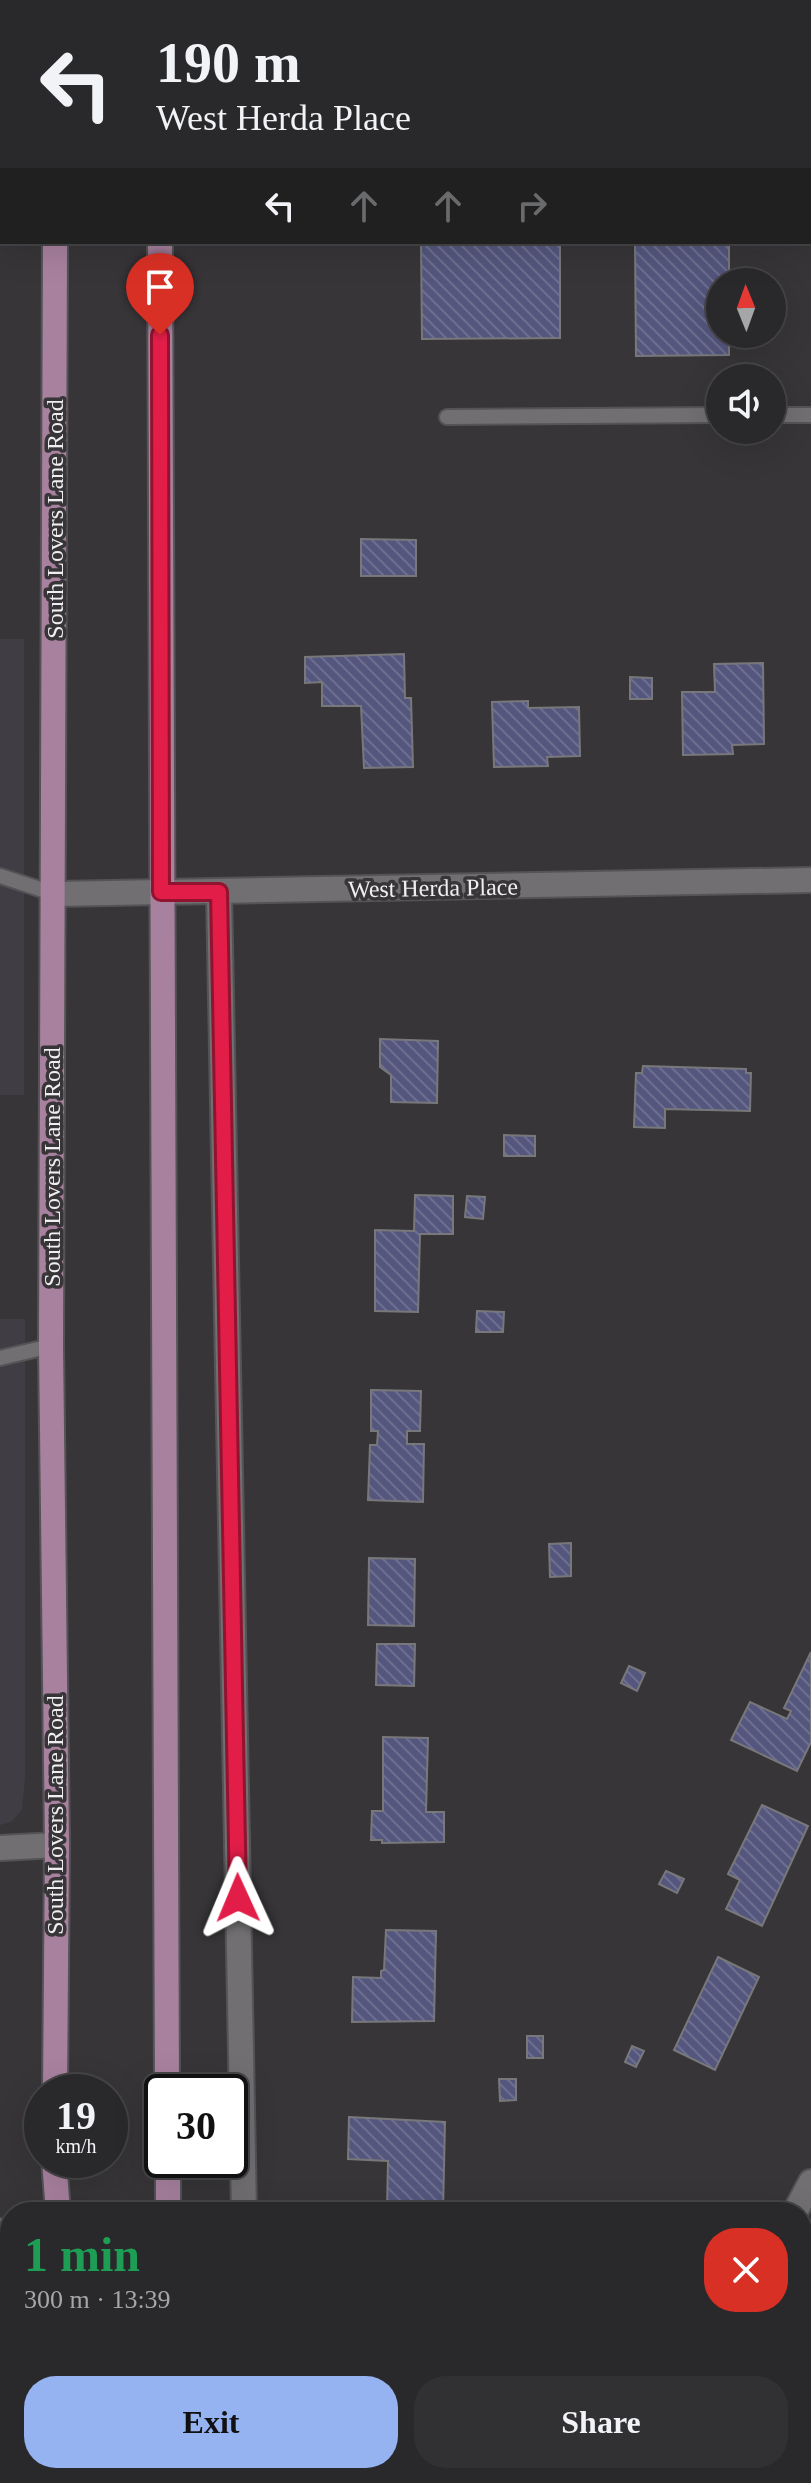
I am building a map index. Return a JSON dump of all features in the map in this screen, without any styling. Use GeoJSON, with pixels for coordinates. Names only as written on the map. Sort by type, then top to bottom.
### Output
{"type":"FeatureCollection","features":[{"type":"Feature","properties":{"kind":"main road","name":"South Lovers Lane Road"},"geometry":{"type":"LineString","coordinates":[[55,244],[51,1346],[57,1845],[55,2074]]}},
{"type":"Feature","properties":{"kind":"main road"},"geometry":{"type":"LineString","coordinates":[[160,244],[167,2074]]}},
{"type":"Feature","properties":{"kind":"main road"},"geometry":{"type":"LineString","coordinates":[[55,2178],[57,2202]]}},
{"type":"Feature","properties":{"kind":"main road"},"geometry":{"type":"LineString","coordinates":[[168,2178],[168,2202]]}},
{"type":"Feature","properties":{"kind":"street","name":"West Herda Place"},"geometry":{"type":"LineString","coordinates":[[55,894],[811,880]]}},
{"type":"Feature","properties":{"kind":"street"},"geometry":{"type":"LineString","coordinates":[[219,892],[244,2202]]}},
{"type":"Feature","properties":{"kind":"street"},"geometry":{"type":"LineString","coordinates":[[0,1848],[57,1845]]}},
{"type":"Feature","properties":{"kind":"street"},"geometry":{"type":"LineString","coordinates":[[800,2202],[811,2182]]}},
{"type":"Feature","properties":{"kind":"lane"},"geometry":{"type":"LineString","coordinates":[[447,417],[706,415]]}},
{"type":"Feature","properties":{"kind":"lane"},"geometry":{"type":"LineString","coordinates":[[786,415],[811,415]]}},
{"type":"Feature","properties":{"kind":"lane"},"geometry":{"type":"LineString","coordinates":[[0,876],[55,894]]}},
{"type":"Feature","properties":{"kind":"lane"},"geometry":{"type":"LineString","coordinates":[[0,1358],[51,1346]]}},
{"type":"Feature","properties":{"kind":"shaded area"},"geometry":{"type":"Polygon","coordinates":[[[0,639],[24,639],[24,1095],[0,1095],[0,639]]]}},
{"type":"Feature","properties":{"kind":"shaded area"},"geometry":{"type":"Polygon","coordinates":[[[0,1319],[25,1319],[25,1777],[22,1810],[11,1822],[0,1825],[0,1319]]]}},
{"type":"Feature","properties":{"kind":"building"},"geometry":{"type":"Polygon","coordinates":[[[421,244],[560,244],[560,338],[422,339],[421,244]]]}},
{"type":"Feature","properties":{"kind":"building"},"geometry":{"type":"Polygon","coordinates":[[[635,244],[729,244],[729,268],[706,268],[706,348],[729,348],[729,355],[636,356],[635,244]]]}},
{"type":"Feature","properties":{"kind":"building"},"geometry":{"type":"Polygon","coordinates":[[[361,539],[416,540],[416,576],[361,576],[361,539]]]}},
{"type":"Feature","properties":{"kind":"building"},"geometry":{"type":"Polygon","coordinates":[[[404,654],[405,698],[411,698],[413,767],[364,768],[361,706],[322,706],[322,682],[305,683],[305,657],[404,654]]]}},
{"type":"Feature","properties":{"kind":"building"},"geometry":{"type":"Polygon","coordinates":[[[763,663],[764,744],[732,745],[733,754],[683,755],[682,692],[715,692],[714,664],[763,663]]]}},
{"type":"Feature","properties":{"kind":"building"},"geometry":{"type":"Polygon","coordinates":[[[630,677],[652,678],[652,699],[630,699],[630,677]]]}},
{"type":"Feature","properties":{"kind":"building"},"geometry":{"type":"Polygon","coordinates":[[[528,701],[528,708],[579,707],[580,756],[547,757],[548,766],[494,767],[492,702],[528,701]]]}},
{"type":"Feature","properties":{"kind":"building"},"geometry":{"type":"Polygon","coordinates":[[[380,1039],[438,1041],[437,1103],[391,1102],[391,1075],[380,1067],[380,1039]]]}},
{"type":"Feature","properties":{"kind":"building"},"geometry":{"type":"Polygon","coordinates":[[[643,1066],[746,1069],[746,1073],[751,1073],[750,1111],[665,1109],[665,1128],[634,1127],[636,1073],[642,1073],[643,1066]]]}},
{"type":"Feature","properties":{"kind":"building"},"geometry":{"type":"Polygon","coordinates":[[[504,1135],[535,1136],[535,1156],[504,1156],[504,1135]]]}},
{"type":"Feature","properties":{"kind":"building"},"geometry":{"type":"Polygon","coordinates":[[[415,1195],[453,1196],[453,1234],[420,1234],[418,1312],[375,1311],[375,1230],[414,1231],[415,1195]]]}},
{"type":"Feature","properties":{"kind":"building"},"geometry":{"type":"Polygon","coordinates":[[[467,1196],[485,1197],[483,1219],[465,1217],[467,1196]]]}},
{"type":"Feature","properties":{"kind":"building"},"geometry":{"type":"Polygon","coordinates":[[[477,1311],[504,1312],[503,1332],[476,1332],[477,1311]]]}},
{"type":"Feature","properties":{"kind":"building"},"geometry":{"type":"Polygon","coordinates":[[[371,1390],[421,1391],[420,1431],[407,1431],[407,1444],[424,1444],[423,1502],[368,1500],[370,1445],[377,1445],[378,1431],[371,1431],[371,1390]]]}},
{"type":"Feature","properties":{"kind":"building"},"geometry":{"type":"Polygon","coordinates":[[[571,1543],[571,1576],[550,1577],[549,1544],[571,1543]]]}},
{"type":"Feature","properties":{"kind":"building"},"geometry":{"type":"Polygon","coordinates":[[[369,1558],[415,1559],[414,1626],[368,1625],[369,1558]]]}},
{"type":"Feature","properties":{"kind":"building"},"geometry":{"type":"Polygon","coordinates":[[[377,1644],[415,1644],[414,1686],[376,1685],[377,1644]]]}},
{"type":"Feature","properties":{"kind":"building"},"geometry":{"type":"Polygon","coordinates":[[[811,1652],[811,1742],[797,1771],[731,1740],[750,1702],[787,1719],[791,1711],[784,1708],[811,1652]]]}},
{"type":"Feature","properties":{"kind":"building"},"geometry":{"type":"Polygon","coordinates":[[[629,1666],[645,1673],[637,1691],[621,1683],[629,1666]]]}},
{"type":"Feature","properties":{"kind":"building"},"geometry":{"type":"Polygon","coordinates":[[[383,1737],[428,1738],[426,1812],[444,1812],[444,1842],[382,1843],[382,1840],[371,1840],[372,1811],[383,1811],[383,1737]]]}},
{"type":"Feature","properties":{"kind":"building"},"geometry":{"type":"Polygon","coordinates":[[[762,1805],[808,1826],[762,1926],[726,1909],[740,1880],[728,1874],[762,1805]]]}},
{"type":"Feature","properties":{"kind":"building"},"geometry":{"type":"Polygon","coordinates":[[[666,1871],[684,1879],[677,1893],[659,1884],[666,1871]]]}},
{"type":"Feature","properties":{"kind":"building"},"geometry":{"type":"Polygon","coordinates":[[[386,1930],[436,1931],[434,2021],[352,2022],[353,1977],[381,1978],[386,1930]]]}},
{"type":"Feature","properties":{"kind":"building"},"geometry":{"type":"Polygon","coordinates":[[[718,1957],[759,1977],[715,2070],[674,2050],[718,1957]]]}},
{"type":"Feature","properties":{"kind":"building"},"geometry":{"type":"Polygon","coordinates":[[[527,2036],[543,2036],[543,2058],[527,2058],[527,2036]]]}},
{"type":"Feature","properties":{"kind":"building"},"geometry":{"type":"Polygon","coordinates":[[[632,2046],[644,2051],[636,2067],[625,2062],[632,2046]]]}},
{"type":"Feature","properties":{"kind":"building"},"geometry":{"type":"Polygon","coordinates":[[[499,2079],[516,2079],[516,2100],[500,2101],[499,2079]]]}},
{"type":"Feature","properties":{"kind":"building"},"geometry":{"type":"Polygon","coordinates":[[[349,2117],[445,2122],[443,2202],[387,2202],[388,2161],[348,2159],[349,2117]]]}},
{"type":"Feature","properties":{"kind":"route"},"geometry":{"type":"LineString","coordinates":[[160,335],[161,892],[219,892],[238,1898]]}}]}
